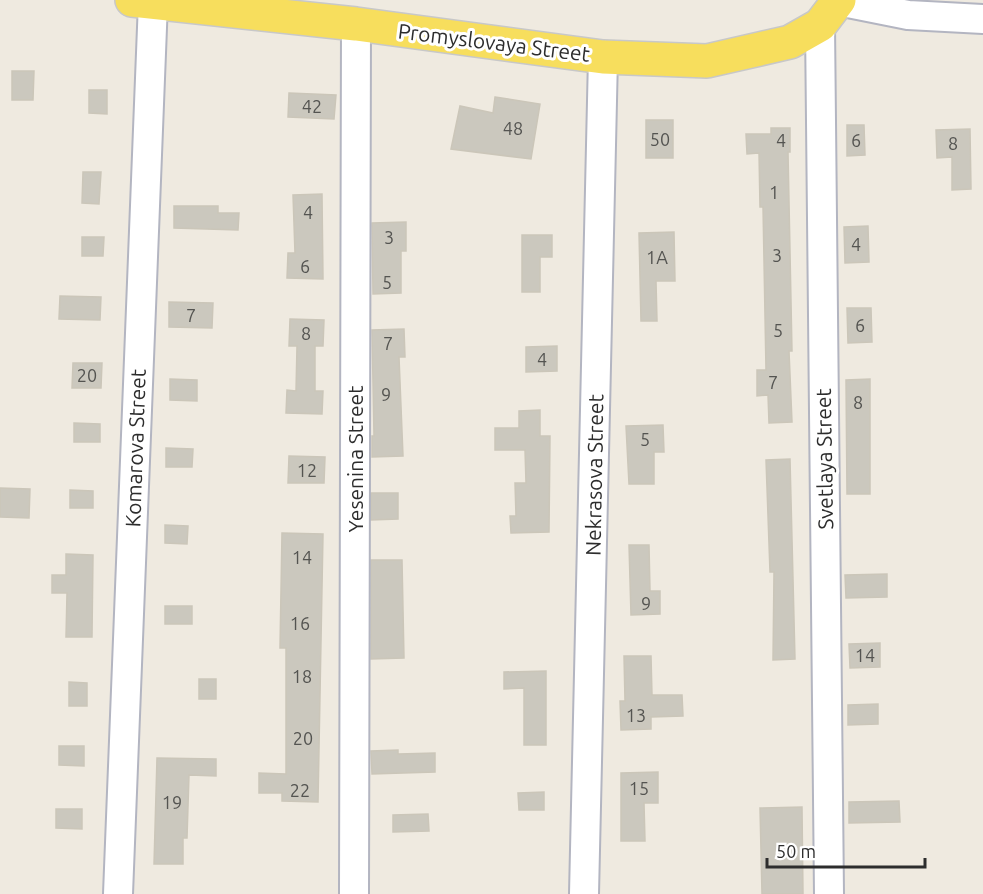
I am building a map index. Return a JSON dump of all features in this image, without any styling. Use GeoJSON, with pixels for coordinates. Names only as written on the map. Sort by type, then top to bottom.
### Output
{"type":"FeatureCollection","features":[{"type":"Feature","properties":{"kind":"main road","name":"Promyslovaya Street"},"geometry":{"type":"LineString","coordinates":[[142,1],[356,24],[603,57],[707,61],[790,42],[832,8]]}},
{"type":"Feature","properties":{"kind":"street","name":"Komarova Street"},"geometry":{"type":"LineString","coordinates":[[118,894],[142,1]]}},
{"type":"Feature","properties":{"kind":"street"},"geometry":{"type":"LineString","coordinates":[[832,8],[983,19]]}},
{"type":"Feature","properties":{"kind":"street","name":"Svetlaya Street"},"geometry":{"type":"LineString","coordinates":[[829,894],[832,8]]}},
{"type":"Feature","properties":{"kind":"street","name":"Yesenina Street"},"geometry":{"type":"LineString","coordinates":[[354,894],[356,24]]}},
{"type":"Feature","properties":{"kind":"street","name":"Nekrasova Street"},"geometry":{"type":"LineString","coordinates":[[584,894],[603,57]]}},
{"type":"Feature","properties":{"kind":"building"},"geometry":{"type":"Polygon","coordinates":[[[12,71],[34,71],[33,100],[12,100],[12,71]]]}},
{"type":"Feature","properties":{"kind":"building"},"geometry":{"type":"Polygon","coordinates":[[[89,90],[107,90],[107,114],[89,113],[89,90]]]}},
{"type":"Feature","properties":{"kind":"building"},"geometry":{"type":"Polygon","coordinates":[[[289,93],[336,95],[334,119],[288,117],[289,93]]]}},
{"type":"Feature","properties":{"kind":"building"},"geometry":{"type":"Polygon","coordinates":[[[495,97],[540,104],[531,159],[451,149],[460,106],[493,113],[495,97]]]}},
{"type":"Feature","properties":{"kind":"building"},"geometry":{"type":"Polygon","coordinates":[[[646,120],[673,120],[673,158],[646,158],[646,120]]]}},
{"type":"Feature","properties":{"kind":"building"},"geometry":{"type":"Polygon","coordinates":[[[847,125],[864,125],[865,155],[847,156],[847,125]]]}},
{"type":"Feature","properties":{"kind":"building"},"geometry":{"type":"Polygon","coordinates":[[[771,128],[790,128],[790,152],[788,152],[792,351],[789,351],[792,422],[769,423],[768,395],[757,396],[757,370],[766,370],[763,207],[760,207],[759,153],[747,154],[746,134],[771,134],[771,128]]]}},
{"type":"Feature","properties":{"kind":"building"},"geometry":{"type":"Polygon","coordinates":[[[970,129],[971,189],[952,190],[952,157],[937,158],[936,130],[970,129]]]}},
{"type":"Feature","properties":{"kind":"building"},"geometry":{"type":"Polygon","coordinates":[[[83,172],[101,172],[99,204],[82,203],[83,172]]]}},
{"type":"Feature","properties":{"kind":"building"},"geometry":{"type":"Polygon","coordinates":[[[322,194],[323,279],[287,278],[288,253],[295,253],[293,195],[322,194]]]}},
{"type":"Feature","properties":{"kind":"building"},"geometry":{"type":"Polygon","coordinates":[[[174,206],[218,206],[218,213],[239,213],[238,230],[174,228],[174,206]]]}},
{"type":"Feature","properties":{"kind":"building"},"geometry":{"type":"Polygon","coordinates":[[[406,222],[406,251],[401,251],[401,293],[373,294],[372,223],[406,222]]]}},
{"type":"Feature","properties":{"kind":"building"},"geometry":{"type":"Polygon","coordinates":[[[868,226],[869,262],[845,263],[844,227],[868,226]]]}},
{"type":"Feature","properties":{"kind":"building"},"geometry":{"type":"Polygon","coordinates":[[[674,232],[675,281],[656,281],[657,321],[641,321],[639,233],[674,232]]]}},
{"type":"Feature","properties":{"kind":"building"},"geometry":{"type":"Polygon","coordinates":[[[522,235],[552,235],[552,257],[540,257],[540,292],[522,292],[522,235]]]}},
{"type":"Feature","properties":{"kind":"building"},"geometry":{"type":"Polygon","coordinates":[[[82,237],[104,237],[103,256],[82,256],[82,237]]]}},
{"type":"Feature","properties":{"kind":"building"},"geometry":{"type":"Polygon","coordinates":[[[60,296],[101,297],[100,320],[59,319],[60,296]]]}},
{"type":"Feature","properties":{"kind":"building"},"geometry":{"type":"Polygon","coordinates":[[[169,302],[213,303],[212,328],[169,327],[169,302]]]}},
{"type":"Feature","properties":{"kind":"building"},"geometry":{"type":"Polygon","coordinates":[[[847,308],[871,308],[872,342],[848,343],[847,308]]]}},
{"type":"Feature","properties":{"kind":"building"},"geometry":{"type":"Polygon","coordinates":[[[290,319],[324,320],[323,346],[315,346],[315,391],[323,391],[322,414],[286,413],[287,390],[296,391],[297,346],[289,346],[290,319]]]}},
{"type":"Feature","properties":{"kind":"building"},"geometry":{"type":"Polygon","coordinates":[[[404,329],[405,357],[399,357],[403,456],[372,457],[372,436],[374,436],[372,330],[404,329]]]}},
{"type":"Feature","properties":{"kind":"building"},"geometry":{"type":"Polygon","coordinates":[[[557,346],[557,371],[526,372],[526,347],[557,346]]]}},
{"type":"Feature","properties":{"kind":"building"},"geometry":{"type":"Polygon","coordinates":[[[73,363],[102,363],[101,388],[72,388],[73,363]]]}},
{"type":"Feature","properties":{"kind":"building"},"geometry":{"type":"Polygon","coordinates":[[[170,379],[197,380],[197,401],[170,400],[170,379]]]}},
{"type":"Feature","properties":{"kind":"building"},"geometry":{"type":"Polygon","coordinates":[[[870,379],[870,494],[847,494],[846,380],[870,379]]]}},
{"type":"Feature","properties":{"kind":"building"},"geometry":{"type":"Polygon","coordinates":[[[540,410],[540,436],[550,436],[549,532],[511,533],[510,516],[516,516],[515,483],[526,483],[525,450],[495,450],[495,428],[519,428],[519,411],[540,410]]]}},
{"type":"Feature","properties":{"kind":"building"},"geometry":{"type":"Polygon","coordinates":[[[74,423],[100,424],[100,442],[74,442],[74,423]]]}},
{"type":"Feature","properties":{"kind":"building"},"geometry":{"type":"Polygon","coordinates":[[[663,425],[664,452],[654,452],[654,484],[629,484],[626,426],[663,425]]]}},
{"type":"Feature","properties":{"kind":"building"},"geometry":{"type":"Polygon","coordinates":[[[166,448],[193,449],[192,467],[166,467],[166,448]]]}},
{"type":"Feature","properties":{"kind":"building"},"geometry":{"type":"Polygon","coordinates":[[[289,456],[325,457],[324,483],[288,483],[289,456]]]}},
{"type":"Feature","properties":{"kind":"building"},"geometry":{"type":"Polygon","coordinates":[[[790,459],[795,659],[773,660],[774,572],[770,572],[766,460],[790,459]]]}},
{"type":"Feature","properties":{"kind":"building"},"geometry":{"type":"Polygon","coordinates":[[[0,488],[30,489],[29,518],[0,517],[0,488]]]}},
{"type":"Feature","properties":{"kind":"building"},"geometry":{"type":"Polygon","coordinates":[[[70,490],[93,491],[93,508],[70,508],[70,490]]]}},
{"type":"Feature","properties":{"kind":"building"},"geometry":{"type":"Polygon","coordinates":[[[371,493],[398,493],[398,519],[371,520],[371,493]]]}},
{"type":"Feature","properties":{"kind":"building"},"geometry":{"type":"Polygon","coordinates":[[[165,525],[188,526],[187,544],[165,543],[165,525]]]}},
{"type":"Feature","properties":{"kind":"building"},"geometry":{"type":"Polygon","coordinates":[[[282,533],[323,534],[318,802],[282,801],[282,793],[259,793],[259,773],[286,774],[286,648],[280,648],[282,533]]]}},
{"type":"Feature","properties":{"kind":"building"},"geometry":{"type":"Polygon","coordinates":[[[629,545],[649,545],[650,591],[660,591],[660,614],[631,615],[629,545]]]}},
{"type":"Feature","properties":{"kind":"building"},"geometry":{"type":"Polygon","coordinates":[[[66,554],[93,555],[92,637],[66,637],[67,593],[52,593],[52,575],[66,575],[66,554]]]}},
{"type":"Feature","properties":{"kind":"building"},"geometry":{"type":"Polygon","coordinates":[[[371,560],[402,560],[404,658],[371,659],[371,560]]]}},
{"type":"Feature","properties":{"kind":"building"},"geometry":{"type":"Polygon","coordinates":[[[887,574],[887,597],[846,598],[845,575],[887,574]]]}},
{"type":"Feature","properties":{"kind":"building"},"geometry":{"type":"Polygon","coordinates":[[[165,606],[192,606],[192,624],[165,624],[165,606]]]}},
{"type":"Feature","properties":{"kind":"building"},"geometry":{"type":"Polygon","coordinates":[[[880,643],[880,667],[850,668],[849,644],[880,643]]]}},
{"type":"Feature","properties":{"kind":"building"},"geometry":{"type":"Polygon","coordinates":[[[624,656],[651,656],[652,695],[682,695],[683,716],[651,717],[651,729],[621,730],[620,701],[625,701],[624,656]]]}},
{"type":"Feature","properties":{"kind":"building"},"geometry":{"type":"Polygon","coordinates":[[[546,671],[546,745],[524,745],[524,688],[504,689],[504,672],[546,671]]]}},
{"type":"Feature","properties":{"kind":"building"},"geometry":{"type":"Polygon","coordinates":[[[199,679],[216,679],[216,699],[199,699],[199,679]]]}},
{"type":"Feature","properties":{"kind":"building"},"geometry":{"type":"Polygon","coordinates":[[[69,682],[87,683],[87,706],[69,706],[69,682]]]}},
{"type":"Feature","properties":{"kind":"building"},"geometry":{"type":"Polygon","coordinates":[[[878,704],[878,724],[848,725],[848,705],[878,704]]]}},
{"type":"Feature","properties":{"kind":"building"},"geometry":{"type":"Polygon","coordinates":[[[59,746],[84,746],[84,766],[59,765],[59,746]]]}},
{"type":"Feature","properties":{"kind":"building"},"geometry":{"type":"Polygon","coordinates":[[[398,750],[398,754],[435,753],[435,772],[372,774],[371,751],[398,750]]]}},
{"type":"Feature","properties":{"kind":"building"},"geometry":{"type":"Polygon","coordinates":[[[157,758],[216,759],[216,776],[189,775],[187,838],[183,838],[183,864],[154,864],[157,758]]]}},
{"type":"Feature","properties":{"kind":"building"},"geometry":{"type":"Polygon","coordinates":[[[658,772],[658,803],[644,803],[645,841],[621,841],[621,773],[658,772]]]}},
{"type":"Feature","properties":{"kind":"building"},"geometry":{"type":"Polygon","coordinates":[[[544,792],[544,810],[519,810],[518,793],[544,792]]]}},
{"type":"Feature","properties":{"kind":"building"},"geometry":{"type":"Polygon","coordinates":[[[899,801],[900,822],[849,823],[849,802],[899,801]]]}},
{"type":"Feature","properties":{"kind":"building"},"geometry":{"type":"Polygon","coordinates":[[[802,807],[803,894],[762,894],[760,808],[802,807]]]}},
{"type":"Feature","properties":{"kind":"building"},"geometry":{"type":"Polygon","coordinates":[[[56,809],[82,809],[82,829],[56,828],[56,809]]]}},
{"type":"Feature","properties":{"kind":"building"},"geometry":{"type":"Polygon","coordinates":[[[428,814],[429,831],[393,832],[393,815],[428,814]]]}}]}
